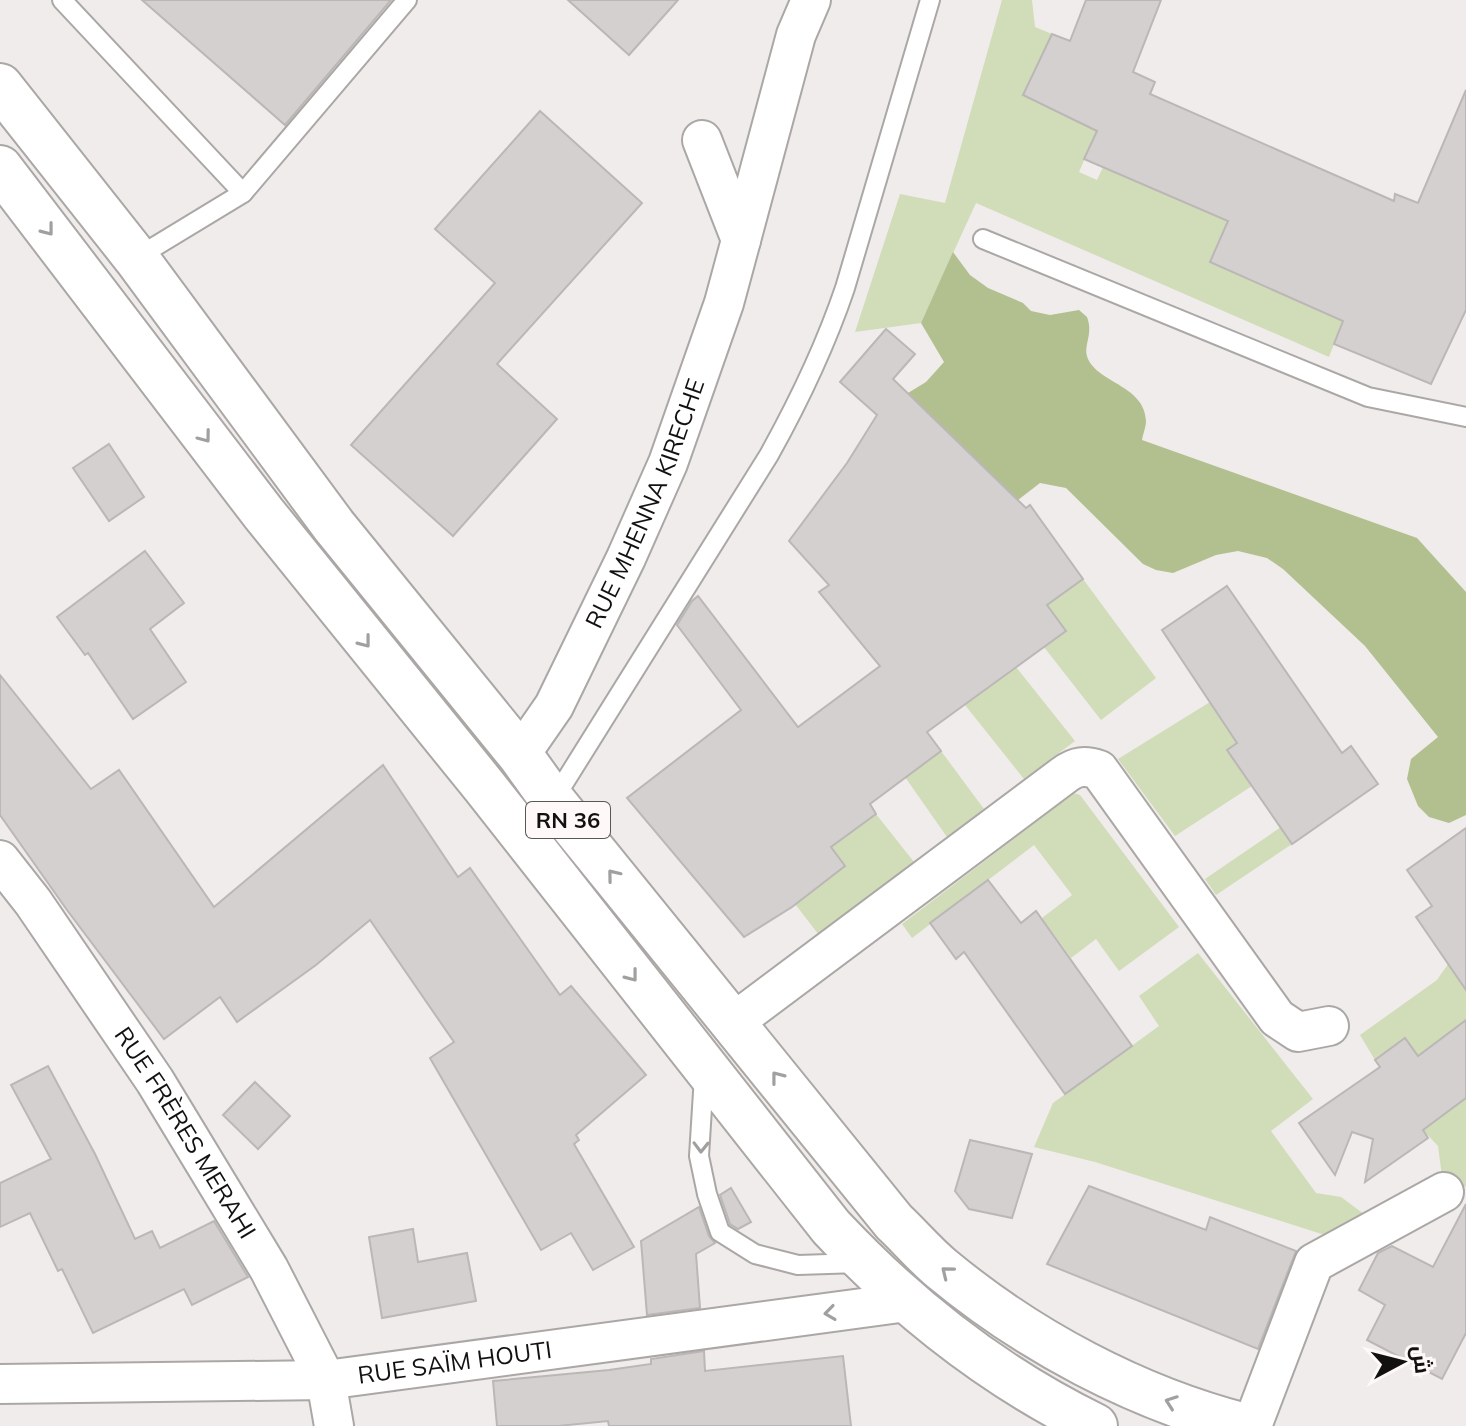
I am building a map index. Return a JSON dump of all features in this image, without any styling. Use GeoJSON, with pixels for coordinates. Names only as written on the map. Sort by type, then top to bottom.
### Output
{"type":"FeatureCollection","features":[{"type":"Feature","properties":{"kind":"main road","name":"RN 36"},"geometry":{"type":"LineString","coordinates":[[0,86],[136,258],[334,526],[894,1222],[941,1268],[992,1307],[1095,1369],[1154,1396],[1213,1418],[1245,1426]]}},
{"type":"Feature","properties":{"kind":"main road","name":"RN 36"},"geometry":{"type":"LineString","coordinates":[[0,168],[264,514],[484,786],[831,1227],[865,1264],[907,1302],[978,1358],[1050,1404],[1095,1426]]}},
{"type":"Feature","properties":{"kind":"street","name":"RUE MHENNA KIRECHE"},"geometry":{"type":"LineString","coordinates":[[520,755],[554,706],[578,660],[668,463],[724,303],[796,35],[811,0]]}},
{"type":"Feature","properties":{"kind":"street"},"geometry":{"type":"LineString","coordinates":[[702,140],[741,240]]}},
{"type":"Feature","properties":{"kind":"street"},"geometry":{"type":"LineString","coordinates":[[734,1022],[1075,767],[1089,766],[1099,770],[1277,1018],[1298,1032],[1329,1026]]}},
{"type":"Feature","properties":{"kind":"street","name":"RUE FRÈRES MERAHI"},"geometry":{"type":"LineString","coordinates":[[0,860],[33,902],[155,1081],[269,1269],[326,1380],[334,1426]]}},
{"type":"Feature","properties":{"kind":"street"},"geometry":{"type":"LineString","coordinates":[[1252,1426],[1314,1263],[1444,1192]]}},
{"type":"Feature","properties":{"kind":"street","name":"RUE SAÏM HOUTI"},"geometry":{"type":"LineString","coordinates":[[0,1384],[326,1380],[907,1302]]}},
{"type":"Feature","properties":{"kind":"lane"},"geometry":{"type":"LineString","coordinates":[[62,0],[243,193]]}},
{"type":"Feature","properties":{"kind":"lane"},"geometry":{"type":"LineString","coordinates":[[136,258],[243,193],[407,0]]}},
{"type":"Feature","properties":{"kind":"lane"},"geometry":{"type":"LineString","coordinates":[[553,801],[799,403],[845,288],[930,0]]}},
{"type":"Feature","properties":{"kind":"lane"},"geometry":{"type":"LineString","coordinates":[[983,239],[1368,397],[1466,417]]}},
{"type":"Feature","properties":{"kind":"lane"},"geometry":{"type":"LineString","coordinates":[[704,1069],[699,1156],[707,1194],[720,1232],[755,1254],[798,1265],[865,1264]]}},
{"type":"Feature","properties":{"kind":"green space"},"geometry":{"type":"Polygon","coordinates":[[[1002,0],[1032,0],[1035,27],[1052,34],[1024,95],[1097,131],[1079,172],[1097,180],[1103,167],[1228,221],[1211,263],[1343,321],[1329,357],[976,203],[921,323],[855,332],[900,194],[945,203],[1002,0]]]}},
{"type":"Feature","properties":{"kind":"green space"},"geometry":{"type":"Polygon","coordinates":[[[953,252],[970,275],[988,288],[1023,303],[1031,311],[1050,315],[1079,310],[1087,317],[1088,359],[1102,374],[1130,392],[1144,409],[1146,421],[1142,440],[1417,538],[1466,592],[1466,815],[1449,823],[1429,817],[1418,806],[1407,779],[1411,759],[1438,737],[1365,646],[1283,569],[1267,558],[1238,551],[1216,555],[1173,573],[1143,564],[1066,488],[1040,483],[1018,500],[908,393],[926,382],[944,362],[921,323],[953,252]]]}},
{"type":"Feature","properties":{"kind":"green space"},"geometry":{"type":"Polygon","coordinates":[[[1083,579],[1156,678],[1101,720],[1044,647],[1066,631],[1047,605],[1083,579]]]}},
{"type":"Feature","properties":{"kind":"green space"},"geometry":{"type":"Polygon","coordinates":[[[1016,667],[1075,741],[1024,779],[965,705],[1016,667]]]}},
{"type":"Feature","properties":{"kind":"green space"},"geometry":{"type":"Polygon","coordinates":[[[1210,702],[1237,743],[1252,786],[1175,836],[1118,759],[1210,702]]]}},
{"type":"Feature","properties":{"kind":"green space"},"geometry":{"type":"Polygon","coordinates":[[[941,751],[984,809],[947,837],[905,777],[941,751]]]}},
{"type":"Feature","properties":{"kind":"green space"},"geometry":{"type":"Polygon","coordinates":[[[1074,793],[1080,795],[1179,927],[1119,971],[1096,939],[1071,958],[1042,918],[1072,895],[1034,845],[912,938],[902,924],[1074,793]]]}},
{"type":"Feature","properties":{"kind":"green space"},"geometry":{"type":"Polygon","coordinates":[[[876,814],[914,862],[819,935],[795,904],[845,866],[831,847],[876,814]]]}},
{"type":"Feature","properties":{"kind":"green space"},"geometry":{"type":"Polygon","coordinates":[[[1281,827],[1292,844],[1216,895],[1205,879],[1281,827]]]}},
{"type":"Feature","properties":{"kind":"green space"},"geometry":{"type":"Polygon","coordinates":[[[1198,953],[1313,1099],[1271,1131],[1316,1193],[1341,1197],[1368,1217],[1331,1237],[1095,1162],[1034,1147],[1053,1103],[1159,1026],[1139,996],[1198,953]]]}},
{"type":"Feature","properties":{"kind":"green space"},"geometry":{"type":"Polygon","coordinates":[[[1453,957],[1466,976],[1466,1055],[1418,1056],[1405,1038],[1375,1060],[1360,1035],[1437,980],[1453,957]]]}},
{"type":"Feature","properties":{"kind":"green space"},"geometry":{"type":"Polygon","coordinates":[[[1466,1098],[1466,1187],[1442,1176],[1438,1146],[1423,1130],[1466,1098]]]}},
{"type":"Feature","properties":{"kind":"building"},"geometry":{"type":"Polygon","coordinates":[[[142,0],[391,0],[285,125],[142,0]]]}},
{"type":"Feature","properties":{"kind":"building"},"geometry":{"type":"Polygon","coordinates":[[[568,0],[678,0],[629,55],[568,0]]]}},
{"type":"Feature","properties":{"kind":"building"},"geometry":{"type":"Polygon","coordinates":[[[1086,0],[1161,0],[1133,72],[1155,82],[1150,94],[1394,201],[1395,194],[1418,203],[1466,90],[1466,310],[1431,384],[1334,344],[1343,321],[1210,262],[1228,221],[1084,159],[1097,131],[1023,95],[1052,34],[1070,41],[1086,0]]]}},
{"type":"Feature","properties":{"kind":"building"},"geometry":{"type":"Polygon","coordinates":[[[540,111],[642,203],[497,364],[557,419],[453,536],[351,445],[495,283],[435,229],[540,111]]]}},
{"type":"Feature","properties":{"kind":"building"},"geometry":{"type":"Polygon","coordinates":[[[886,329],[915,354],[893,379],[1026,508],[1030,505],[1083,579],[1047,605],[1066,631],[927,732],[941,751],[870,804],[876,814],[831,847],[845,866],[792,907],[744,937],[627,798],[741,710],[677,625],[698,596],[798,727],[880,666],[819,592],[829,585],[789,541],[847,463],[877,415],[840,382],[886,329]]]}},
{"type":"Feature","properties":{"kind":"building"},"geometry":{"type":"Polygon","coordinates":[[[109,444],[144,497],[109,521],[73,468],[109,444]]]}},
{"type":"Feature","properties":{"kind":"building"},"geometry":{"type":"Polygon","coordinates":[[[145,551],[184,603],[150,629],[186,682],[133,719],[88,653],[85,655],[57,617],[145,551]]]}},
{"type":"Feature","properties":{"kind":"building"},"geometry":{"type":"Polygon","coordinates":[[[1227,586],[1342,753],[1351,746],[1378,784],[1292,844],[1227,750],[1237,743],[1162,630],[1227,586]]]}},
{"type":"Feature","properties":{"kind":"building"},"geometry":{"type":"Polygon","coordinates":[[[0,675],[91,789],[119,770],[214,907],[383,765],[458,877],[470,868],[560,995],[571,986],[646,1075],[576,1135],[579,1140],[574,1144],[634,1247],[593,1270],[571,1233],[541,1250],[430,1058],[454,1042],[370,920],[316,965],[237,1022],[220,997],[164,1039],[0,815],[0,675]]]}},
{"type":"Feature","properties":{"kind":"building"},"geometry":{"type":"Polygon","coordinates":[[[1466,828],[1466,990],[1416,917],[1432,906],[1407,870],[1466,828]]]}},
{"type":"Feature","properties":{"kind":"building"},"geometry":{"type":"Polygon","coordinates":[[[988,880],[1021,923],[1036,911],[1132,1046],[1065,1094],[964,952],[956,959],[930,923],[988,880]]]}},
{"type":"Feature","properties":{"kind":"building"},"geometry":{"type":"Polygon","coordinates":[[[1466,1020],[1466,1098],[1423,1130],[1428,1138],[1365,1182],[1373,1139],[1352,1132],[1335,1175],[1299,1123],[1380,1067],[1375,1060],[1405,1038],[1418,1056],[1466,1020]]]}},
{"type":"Feature","properties":{"kind":"building"},"geometry":{"type":"Polygon","coordinates":[[[48,1066],[95,1154],[135,1239],[152,1231],[160,1248],[214,1221],[248,1277],[192,1305],[184,1289],[93,1333],[30,1213],[0,1227],[0,1183],[51,1159],[11,1085],[48,1066]]]}},
{"type":"Feature","properties":{"kind":"building"},"geometry":{"type":"Polygon","coordinates":[[[255,1082],[290,1116],[258,1149],[223,1115],[255,1082]]]}},
{"type":"Feature","properties":{"kind":"building"},"geometry":{"type":"Polygon","coordinates":[[[970,1140],[1032,1154],[1012,1218],[969,1209],[955,1191],[970,1140]]]}},
{"type":"Feature","properties":{"kind":"building"},"geometry":{"type":"Polygon","coordinates":[[[1089,1186],[1206,1230],[1210,1217],[1296,1251],[1258,1349],[1047,1264],[1089,1186]]]}},
{"type":"Feature","properties":{"kind":"building"},"geometry":{"type":"Polygon","coordinates":[[[731,1188],[751,1222],[738,1229],[730,1224],[720,1195],[731,1188]]]}},
{"type":"Feature","properties":{"kind":"building"},"geometry":{"type":"Polygon","coordinates":[[[1466,1204],[1466,1333],[1442,1379],[1367,1340],[1385,1305],[1359,1290],[1378,1253],[1392,1246],[1433,1267],[1466,1204]]]}},
{"type":"Feature","properties":{"kind":"building"},"geometry":{"type":"Polygon","coordinates":[[[699,1207],[709,1236],[715,1243],[696,1254],[700,1308],[647,1315],[641,1241],[699,1207]]]}},
{"type":"Feature","properties":{"kind":"building"},"geometry":{"type":"Polygon","coordinates":[[[413,1229],[418,1262],[467,1253],[476,1301],[382,1318],[369,1237],[413,1229]]]}},
{"type":"Feature","properties":{"kind":"building"},"geometry":{"type":"Polygon","coordinates":[[[704,1351],[705,1371],[843,1356],[851,1426],[609,1426],[608,1421],[558,1426],[497,1426],[493,1381],[609,1370],[651,1364],[651,1359],[704,1351]]]}}]}
